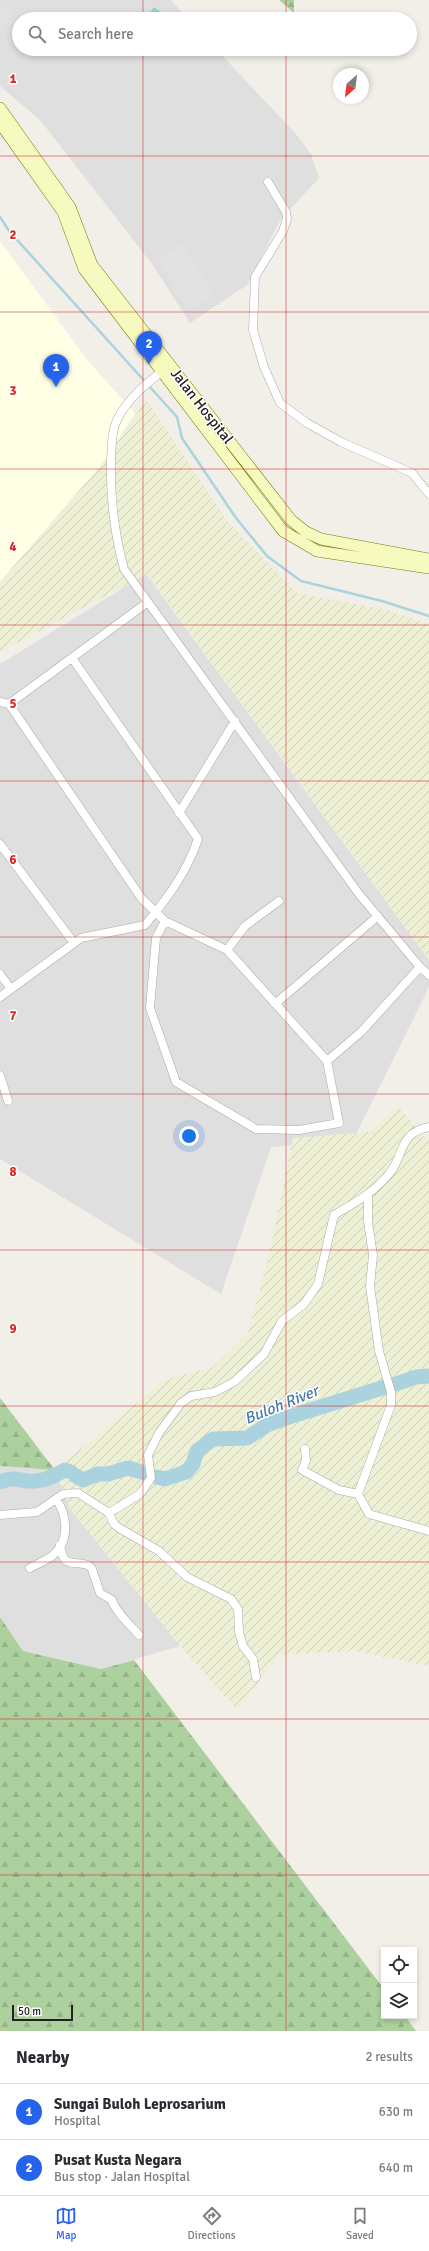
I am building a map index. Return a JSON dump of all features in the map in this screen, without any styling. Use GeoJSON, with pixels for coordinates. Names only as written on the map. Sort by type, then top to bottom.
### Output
{"type":"FeatureCollection","features":[{"type":"Feature","properties":{"kind":"main road","name":"Jalan Hospital"},"geometry":{"type":"LineString","coordinates":[[0,108],[66,209],[92,265],[162,371],[283,531],[317,551],[429,568]]}},
{"type":"Feature","properties":{"kind":"main road","name":"Jalan Hospital"},"geometry":{"type":"LineString","coordinates":[[0,123],[66,209]]}},
{"type":"Feature","properties":{"kind":"main road","name":"Jalan Hospital"},"geometry":{"type":"LineString","coordinates":[[162,371],[291,520],[306,532],[321,538],[429,559]]}},
{"type":"Feature","properties":{"kind":"street"},"geometry":{"type":"LineString","coordinates":[[268,182],[286,212],[287,219],[283,231],[255,276],[253,330],[264,367],[280,403],[307,422],[341,442],[412,473],[429,494]]}},
{"type":"Feature","properties":{"kind":"street"},"geometry":{"type":"LineString","coordinates":[[162,371],[138,390],[118,417],[113,431],[110,492],[115,534],[124,569],[359,894],[420,967],[429,975]]}},
{"type":"Feature","properties":{"kind":"street"},"geometry":{"type":"LineString","coordinates":[[9,704],[148,602]]}},
{"type":"Feature","properties":{"kind":"street"},"geometry":{"type":"LineString","coordinates":[[0,997],[81,938],[146,926],[190,862],[198,839],[72,658]]}},
{"type":"Feature","properties":{"kind":"street"},"geometry":{"type":"LineString","coordinates":[[0,702],[9,704],[142,899],[165,921],[227,950],[326,1061],[339,1123],[299,1130],[256,1129],[176,1082],[150,1008],[156,938],[165,921]]}},
{"type":"Feature","properties":{"kind":"street"},"geometry":{"type":"LineString","coordinates":[[179,812],[235,721]]}},
{"type":"Feature","properties":{"kind":"street"},"geometry":{"type":"LineString","coordinates":[[0,844],[74,943]]}},
{"type":"Feature","properties":{"kind":"street"},"geometry":{"type":"LineString","coordinates":[[227,950],[245,926],[280,902]]}},
{"type":"Feature","properties":{"kind":"street"},"geometry":{"type":"LineString","coordinates":[[275,1004],[378,916]]}},
{"type":"Feature","properties":{"kind":"street"},"geometry":{"type":"LineString","coordinates":[[326,1061],[361,1032],[420,967]]}},
{"type":"Feature","properties":{"kind":"street"},"geometry":{"type":"LineString","coordinates":[[0,974],[11,989]]}},
{"type":"Feature","properties":{"kind":"street"},"geometry":{"type":"LineString","coordinates":[[0,1075],[8,1101]]}},
{"type":"Feature","properties":{"kind":"street"},"geometry":{"type":"LineString","coordinates":[[109,1513],[140,1494],[152,1478],[148,1455],[159,1434],[181,1402],[191,1396],[215,1392],[234,1382],[264,1354],[282,1321],[304,1304],[318,1284],[334,1215],[368,1196],[390,1173],[407,1137],[420,1129],[429,1127]]}},
{"type":"Feature","properties":{"kind":"street"},"geometry":{"type":"LineString","coordinates":[[368,1196],[368,1222],[373,1255],[370,1286],[379,1351],[391,1392],[391,1405],[358,1494],[369,1514],[429,1531]]}},
{"type":"Feature","properties":{"kind":"street"},"geometry":{"type":"LineString","coordinates":[[305,1448],[306,1461],[302,1470],[339,1490],[358,1494]]}},
{"type":"Feature","properties":{"kind":"street"},"geometry":{"type":"LineString","coordinates":[[0,1515],[37,1512],[63,1494],[78,1493],[109,1513],[114,1524],[119,1528],[159,1551],[187,1577],[231,1599],[238,1609],[239,1632],[243,1646],[253,1659],[256,1677]]}},
{"type":"Feature","properties":{"kind":"street"},"geometry":{"type":"LineString","coordinates":[[30,1568],[53,1556],[67,1530],[62,1508],[56,1499]]}},
{"type":"Feature","properties":{"kind":"street"},"geometry":{"type":"LineString","coordinates":[[60,1545],[62,1557],[67,1561],[74,1565],[82,1563],[88,1565],[92,1569],[100,1593],[112,1600],[114,1607],[121,1613],[139,1635]]}},
{"type":"Feature","properties":{"kind":"shaded area"},"geometry":{"type":"Polygon","coordinates":[[[0,0],[171,0],[182,12],[12,12],[12,56],[223,56],[296,134],[311,154],[319,178],[281,219],[247,285],[190,323],[152,264],[40,120],[0,86],[0,0]]]}},
{"type":"Feature","properties":{"kind":"shaded area"},"geometry":{"type":"Polygon","coordinates":[[[0,3],[12,13],[12,15],[0,29],[0,3]]]}},
{"type":"Feature","properties":{"kind":"shaded area"},"geometry":{"type":"Polygon","coordinates":[[[0,241],[88,361],[135,413],[103,463],[0,582],[0,241]]]}},
{"type":"Feature","properties":{"kind":"shaded area"},"geometry":{"type":"Polygon","coordinates":[[[182,244],[214,295],[188,310],[157,259],[182,244]]]}},
{"type":"Feature","properties":{"kind":"shaded area"},"geometry":{"type":"Polygon","coordinates":[[[146,400],[226,520],[297,593],[388,610],[429,624],[429,960],[147,574],[0,652],[0,582],[103,463],[146,400]]]}},
{"type":"Feature","properties":{"kind":"shaded area"},"geometry":{"type":"Polygon","coordinates":[[[146,574],[429,960],[429,987],[353,1140],[271,1147],[221,1294],[0,1159],[0,664],[146,574]]]}},
{"type":"Feature","properties":{"kind":"shaded area"},"geometry":{"type":"Polygon","coordinates":[[[398,1106],[426,1139],[429,1138],[429,1666],[355,1651],[279,1655],[237,1710],[180,1646],[71,1510],[55,1470],[166,1379],[213,1367],[248,1333],[269,1256],[293,1138],[370,1132],[398,1106]]]}},
{"type":"Feature","properties":{"kind":"shaded area"},"geometry":{"type":"Polygon","coordinates":[[[0,1466],[55,1470],[71,1510],[180,1646],[101,1669],[23,1651],[0,1617],[0,1466]]]}},
{"type":"Feature","properties":{"kind":"green space"},"geometry":{"type":"Polygon","coordinates":[[[279,0],[294,0],[293,12],[279,0]]]}},
{"type":"Feature","properties":{"kind":"green space"},"geometry":{"type":"Polygon","coordinates":[[[154,7],[160,12],[150,12],[154,7]]]}},
{"type":"Feature","properties":{"kind":"green space"},"geometry":{"type":"Polygon","coordinates":[[[0,1398],[55,1470],[0,1466],[0,1398]]]}},
{"type":"Feature","properties":{"kind":"green space"},"geometry":{"type":"Polygon","coordinates":[[[0,1617],[23,1651],[101,1669],[134,1660],[381,1985],[381,2019],[407,2019],[416,2031],[0,2031],[0,1617]]]}},
{"type":"Feature","properties":{"kind":"waterway"},"geometry":{"type":"LineString","coordinates":[[0,217],[9,231],[177,417],[182,438],[236,518],[267,556],[301,581],[382,601],[429,616]]}},
{"type":"Feature","properties":{"kind":"waterway","name":"Buloh River"},"geometry":{"type":"LineString","coordinates":[[393,1385],[416,1377],[429,1376]]}},
{"type":"Feature","properties":{"kind":"waterway","name":"Buloh River"},"geometry":{"type":"LineString","coordinates":[[157,1477],[165,1479],[186,1472],[193,1464],[197,1451],[213,1439],[247,1438],[267,1425],[385,1387]]}},
{"type":"Feature","properties":{"kind":"waterway","name":"Buloh River"},"geometry":{"type":"LineString","coordinates":[[76,1476],[83,1480],[98,1474],[108,1474],[128,1468],[145,1473]]}},
{"type":"Feature","properties":{"kind":"waterway","name":"Buloh River"},"geometry":{"type":"LineString","coordinates":[[0,1482],[10,1479],[31,1481],[40,1480],[51,1477],[65,1470],[71,1472]]}},
{"type":"Feature","properties":{"kind":"place","name":"Pusat Kusta Negara"},"geometry":{"type":"Point","coordinates":[149,364]}},
{"type":"Feature","properties":{"kind":"place","name":"Sungai Buloh Leprosarium"},"geometry":{"type":"Point","coordinates":[56,387]}}]}
